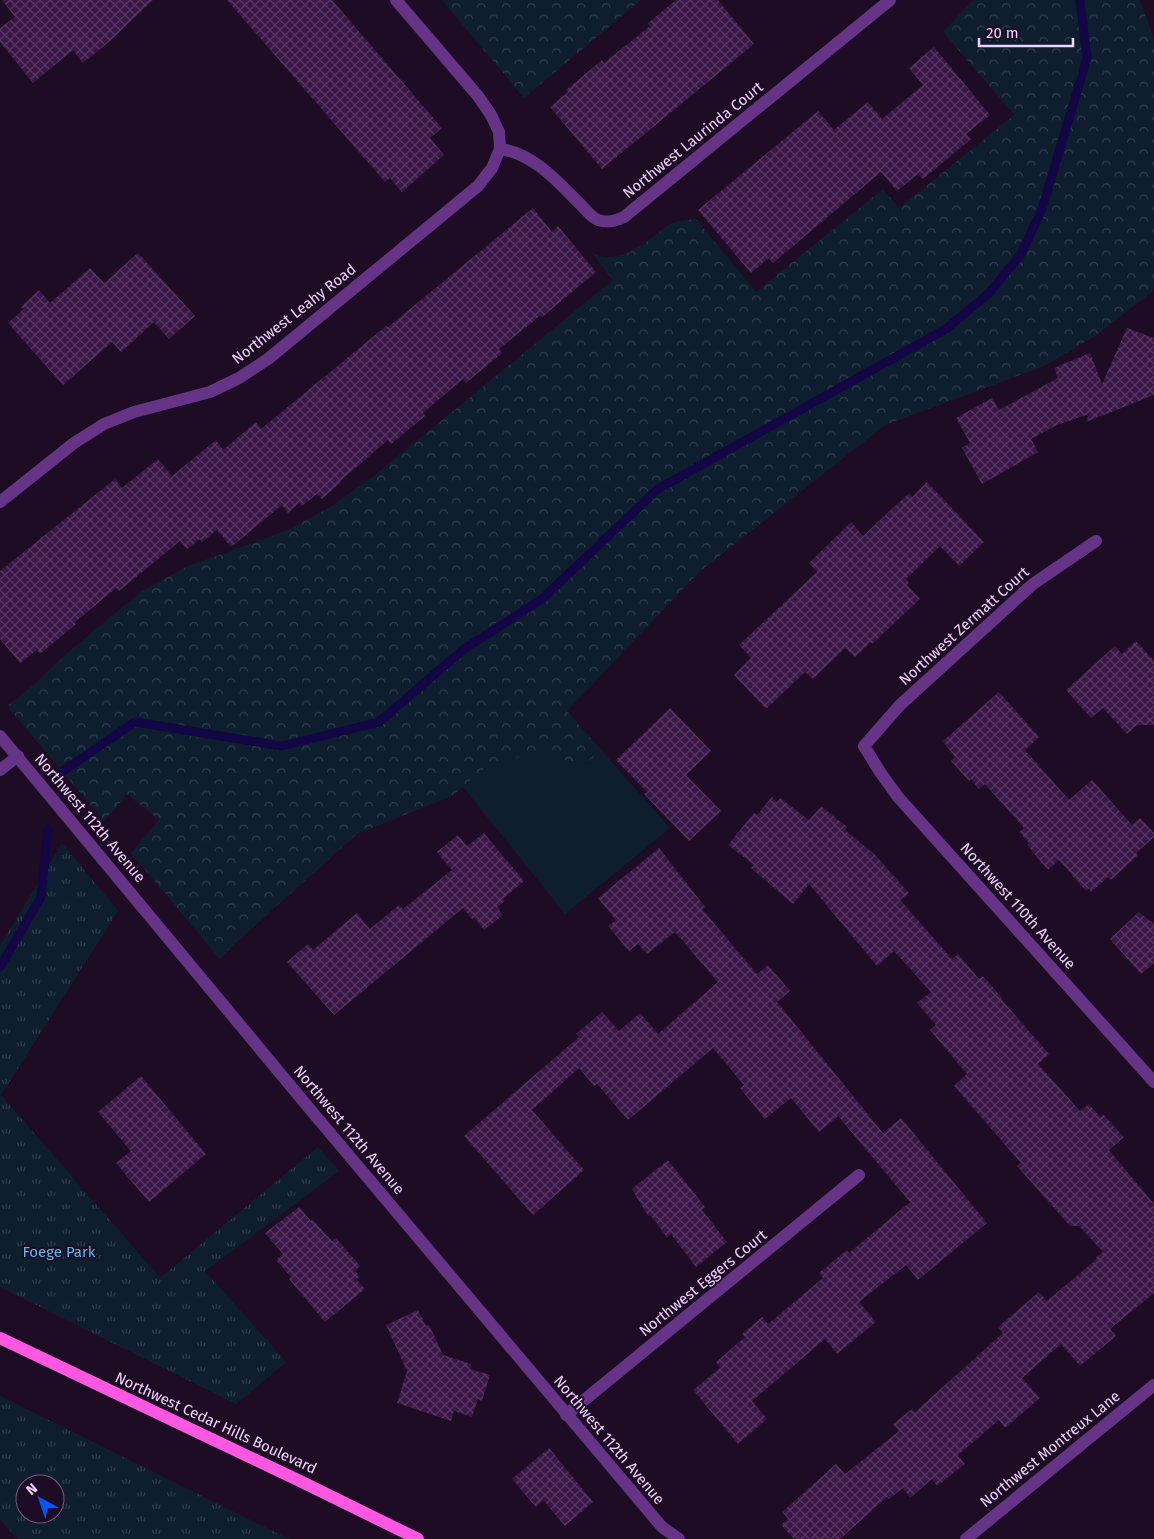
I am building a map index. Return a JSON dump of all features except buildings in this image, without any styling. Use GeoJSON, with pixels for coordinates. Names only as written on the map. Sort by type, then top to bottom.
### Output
{"type":"FeatureCollection","features":[{"type":"Feature","properties":{"kind":"main road","name":"Northwest Cedar Hills Boulevard"},"geometry":{"type":"LineString","coordinates":[[0,1338],[418,1539]]}},
{"type":"Feature","properties":{"kind":"street"},"geometry":{"type":"LineString","coordinates":[[396,0],[478,96],[491,116],[506,150]]}},
{"type":"Feature","properties":{"kind":"street","name":"Northwest Laurinda Court"},"geometry":{"type":"LineString","coordinates":[[506,150],[538,165],[596,220],[612,222],[624,217],[890,0]]}},
{"type":"Feature","properties":{"kind":"street","name":"Northwest Leahy Road"},"geometry":{"type":"LineString","coordinates":[[0,502],[74,443],[104,424],[134,412],[210,392],[239,378],[268,359],[478,186],[506,150]]}},
{"type":"Feature","properties":{"kind":"street","name":"Northwest Zermatt Court"},"geometry":{"type":"LineString","coordinates":[[864,746],[900,705],[1033,584],[1096,541]]}},
{"type":"Feature","properties":{"kind":"street","name":"Northwest 112th Avenue"},"geometry":{"type":"LineString","coordinates":[[0,736],[566,1415],[662,1527],[679,1539]]}},
{"type":"Feature","properties":{"kind":"street","name":"Northwest 110th Avenue"},"geometry":{"type":"LineString","coordinates":[[864,746],[898,797],[1154,1082]]}},
{"type":"Feature","properties":{"kind":"street"},"geometry":{"type":"LineString","coordinates":[[0,770],[18,756]]}},
{"type":"Feature","properties":{"kind":"street","name":"Northwest Eggers Court"},"geometry":{"type":"LineString","coordinates":[[566,1415],[859,1175]]}},
{"type":"Feature","properties":{"kind":"street","name":"Northwest Montreux Lane"},"geometry":{"type":"LineString","coordinates":[[966,1539],[1154,1385]]}},
{"type":"Feature","properties":{"kind":"green space"},"geometry":{"type":"Polygon","coordinates":[[[442,0],[641,0],[524,98],[442,0]]]}},
{"type":"Feature","properties":{"kind":"green space"},"geometry":{"type":"Polygon","coordinates":[[[973,0],[1140,0],[1154,39],[1154,290],[1095,336],[1044,366],[885,425],[699,572],[567,711],[601,750],[586,764],[563,760],[552,750],[491,763],[452,796],[357,834],[220,959],[131,853],[159,820],[127,794],[104,821],[7,706],[142,591],[186,567],[286,531],[332,506],[375,475],[613,280],[592,253],[608,257],[624,254],[639,247],[672,223],[696,219],[756,292],[883,189],[899,208],[1014,115],[943,32],[973,0]]]}},
{"type":"Feature","properties":{"kind":"green space"},"geometry":{"type":"Polygon","coordinates":[[[552,750],[563,760],[586,764],[601,750],[670,828],[565,914],[463,787],[491,763],[552,750]]]}},
{"type":"Feature","properties":{"kind":"green space","name":"Foege Park"},"geometry":{"type":"Polygon","coordinates":[[[62,843],[118,911],[1,1095],[160,1278],[318,1147],[339,1171],[205,1271],[286,1362],[236,1404],[0,1287],[0,946],[62,843]]]}},
{"type":"Feature","properties":{"kind":"green space"},"geometry":{"type":"Polygon","coordinates":[[[0,1396],[289,1539],[17,1539],[0,1519],[0,1396]]]}},
{"type":"Feature","properties":{"kind":"waterway"},"geometry":{"type":"LineString","coordinates":[[54,777],[135,722],[282,746],[379,722],[464,649],[542,599],[658,489],[946,329],[989,293],[1021,254],[1042,209],[1087,58],[1080,0]]}},
{"type":"Feature","properties":{"kind":"waterway"},"geometry":{"type":"LineString","coordinates":[[0,967],[41,897],[48,829]]}}]}
